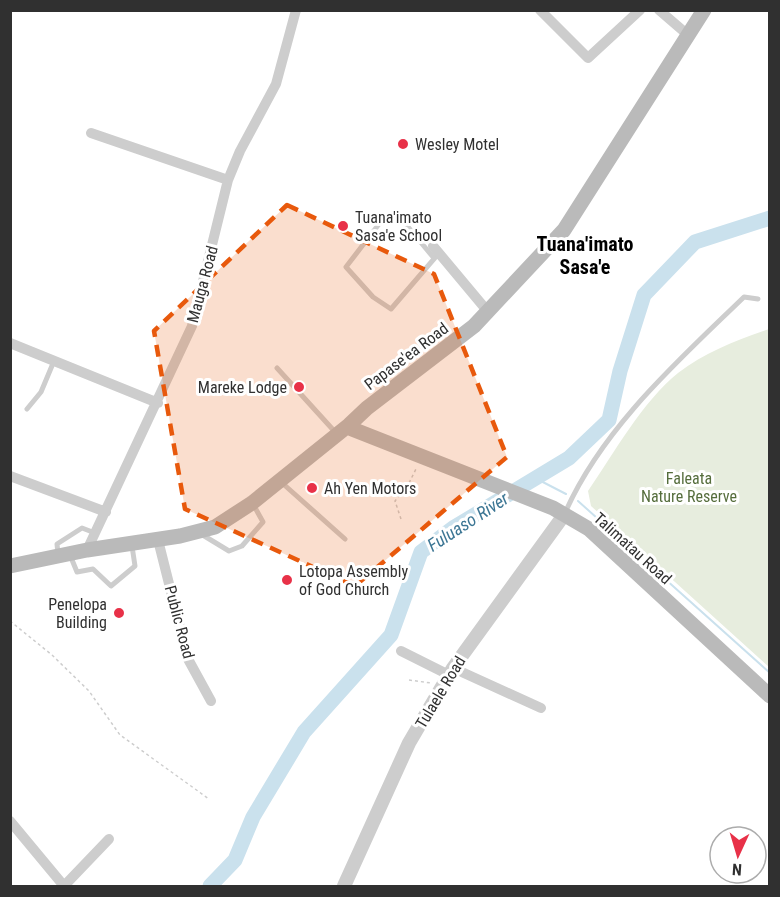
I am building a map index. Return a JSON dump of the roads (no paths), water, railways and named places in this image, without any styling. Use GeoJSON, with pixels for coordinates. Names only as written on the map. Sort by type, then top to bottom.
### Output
{"type":"FeatureCollection","features":[{"type":"Feature","properties":{"kind":"main road","name":"Papase'ea Road"},"geometry":{"type":"LineString","coordinates":[[10,566],[87,550],[132,545],[215,527],[252,503],[342,431],[367,408],[489,313],[564,230],[704,10]]}},
{"type":"Feature","properties":{"kind":"main road","name":"Talimatau Road"},"geometry":{"type":"LineString","coordinates":[[342,431],[423,455],[537,501],[589,529],[770,696]]}},
{"type":"Feature","properties":{"kind":"street","name":"Mauga Road"},"geometry":{"type":"LineString","coordinates":[[87,550],[158,403],[192,326],[228,180],[276,84],[296,10]]}},
{"type":"Feature","properties":{"kind":"street"},"geometry":{"type":"LineString","coordinates":[[540,10],[588,58],[640,10]]}},
{"type":"Feature","properties":{"kind":"street"},"geometry":{"type":"LineString","coordinates":[[659,10],[688,35]]}},
{"type":"Feature","properties":{"kind":"street"},"geometry":{"type":"LineString","coordinates":[[92,133],[228,180]]}},
{"type":"Feature","properties":{"kind":"street"},"geometry":{"type":"LineString","coordinates":[[435,252],[489,313]]}},
{"type":"Feature","properties":{"kind":"street"},"geometry":{"type":"LineString","coordinates":[[10,343],[158,403]]}},
{"type":"Feature","properties":{"kind":"street"},"geometry":{"type":"LineString","coordinates":[[10,476],[106,512]]}},
{"type":"Feature","properties":{"kind":"street","name":"Tulaele Road"},"geometry":{"type":"LineString","coordinates":[[344,886],[409,743],[449,676],[564,515]]}},
{"type":"Feature","properties":{"kind":"street","name":"Public Road"},"geometry":{"type":"LineString","coordinates":[[158,540],[188,659],[211,701]]}},
{"type":"Feature","properties":{"kind":"street"},"geometry":{"type":"LineString","coordinates":[[401,651],[449,676],[541,708]]}},
{"type":"Feature","properties":{"kind":"street"},"geometry":{"type":"LineString","coordinates":[[10,821],[64,886],[109,839]]}},
{"type":"Feature","properties":{"kind":"lane"},"geometry":{"type":"LineString","coordinates":[[389,216],[399,218],[435,252],[391,309],[386,308],[373,297],[346,267],[379,224],[389,216]]}},
{"type":"Feature","properties":{"kind":"lane"},"geometry":{"type":"LineString","coordinates":[[564,515],[576,489],[644,394],[744,297],[758,299]]}},
{"type":"Feature","properties":{"kind":"lane"},"geometry":{"type":"LineString","coordinates":[[27,409],[41,392],[54,361]]}},
{"type":"Feature","properties":{"kind":"lane"},"geometry":{"type":"LineString","coordinates":[[277,368],[342,431]]}},
{"type":"Feature","properties":{"kind":"lane"},"geometry":{"type":"LineString","coordinates":[[279,481],[345,539]]}},
{"type":"Feature","properties":{"kind":"lane"},"geometry":{"type":"LineString","coordinates":[[199,532],[229,550],[242,546],[263,522],[252,503]]}},
{"type":"Feature","properties":{"kind":"lane"},"geometry":{"type":"LineString","coordinates":[[95,533],[82,528],[57,544],[76,572],[93,569],[111,586],[135,566],[132,545]]}},
{"type":"Feature","properties":{"kind":"waterway","name":"Fuluaso River"},"geometry":{"type":"LineString","coordinates":[[210,886],[235,860],[253,817],[304,732],[391,635],[421,552],[453,528],[569,458],[609,420],[620,371],[644,295],[695,242],[770,218]]}},
{"type":"Feature","properties":{"kind":"waterway"},"geometry":{"type":"LineString","coordinates":[[535,478],[566,494]]}},
{"type":"Feature","properties":{"kind":"waterway"},"geometry":{"type":"LineString","coordinates":[[578,501],[770,673]]}},
{"type":"Feature","properties":{"kind":"place","name":"Wesley Motel"},"geometry":{"type":"Point","coordinates":[403,144]}},
{"type":"Feature","properties":{"kind":"place","name":"Tuana'imato Sasa'e School"},"geometry":{"type":"Point","coordinates":[343,226]}},
{"type":"Feature","properties":{"kind":"place","name":"Mareke Lodge"},"geometry":{"type":"Point","coordinates":[299,387]}},
{"type":"Feature","properties":{"kind":"place","name":"Ah Yen Motors"},"geometry":{"type":"Point","coordinates":[312,488]}},
{"type":"Feature","properties":{"kind":"place","name":"Lotopa Assembly of God Church"},"geometry":{"type":"Point","coordinates":[287,580]}},
{"type":"Feature","properties":{"kind":"place","name":"Penelopa Building"},"geometry":{"type":"Point","coordinates":[119,613]}},
{"type":"Feature","properties":{"kind":"district","name":"Tuana'imato Sasa'e"},"geometry":{"type":"Point","coordinates":[585,256]}},
{"type":"Feature","properties":{"kind":"park label","name":"Faleata Nature Reserve"},"geometry":{"type":"Point","coordinates":[689,487]}}]}
